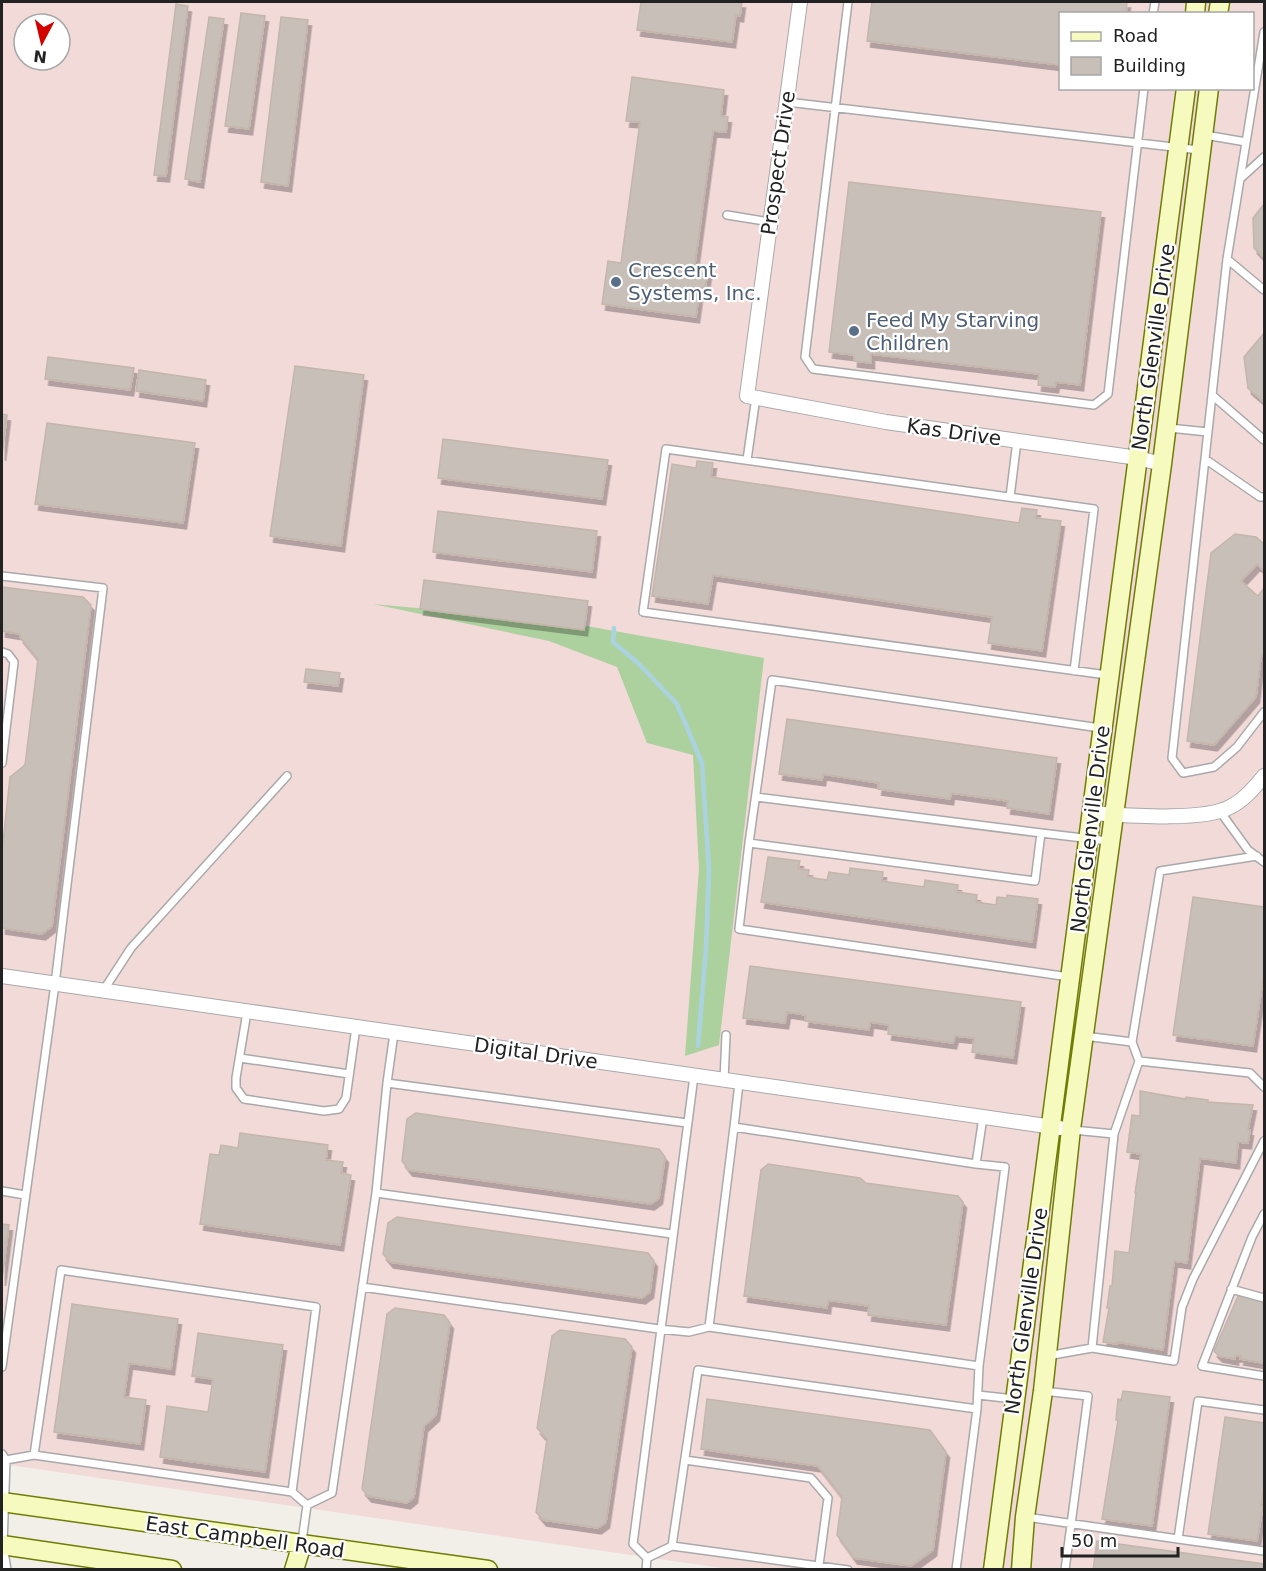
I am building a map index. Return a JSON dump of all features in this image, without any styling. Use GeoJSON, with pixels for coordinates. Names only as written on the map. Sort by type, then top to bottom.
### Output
{"type":"FeatureCollection","features":[{"type":"Feature","properties":{"kind":"street","name":"Prospect Drive"},"geometry":{"type":"LineString","coordinates":[[751,396],[770,222],[800,2]]}},
{"type":"Feature","properties":{"kind":"street","name":"North Glenville Drive"},"geometry":{"type":"LineString","coordinates":[[993,1569],[1186,90]]}},
{"type":"Feature","properties":{"kind":"street","name":"North Glenville Drive"},"geometry":{"type":"LineString","coordinates":[[1021,1569],[1025,1517],[1042,1391],[1071,1129],[1167,428],[1209,90]]}},
{"type":"Feature","properties":{"kind":"street","name":"Kas Drive"},"geometry":{"type":"LineString","coordinates":[[751,396],[886,422],[1138,458],[1162,464]]}},
{"type":"Feature","properties":{"kind":"street"},"geometry":{"type":"LineString","coordinates":[[1092,813],[1196,815],[1228,808],[1262,784]]}},
{"type":"Feature","properties":{"kind":"street","name":"Digital Drive"},"geometry":{"type":"LineString","coordinates":[[2,976],[1071,1129]]}},
{"type":"Feature","properties":{"kind":"street"},"geometry":{"type":"LineString","coordinates":[[1014,1399],[1042,1391]]}},
{"type":"Feature","properties":{"kind":"street","name":"East Campbell Road"},"geometry":{"type":"LineString","coordinates":[[3,1502],[488,1569]]}},
{"type":"Feature","properties":{"kind":"street"},"geometry":{"type":"LineString","coordinates":[[294,1569],[302,1544]]}},
{"type":"Feature","properties":{"kind":"street"},"geometry":{"type":"LineString","coordinates":[[302,1544],[307,1569]]}},
{"type":"Feature","properties":{"kind":"street"},"geometry":{"type":"LineString","coordinates":[[2,1545],[115,1565],[172,1569]]}},
{"type":"Feature","properties":{"kind":"lane"},"geometry":{"type":"LineString","coordinates":[[848,2],[805,357],[813,369],[1095,405],[1108,394],[1144,90]]}},
{"type":"Feature","properties":{"kind":"lane"},"geometry":{"type":"LineString","coordinates":[[1264,32],[1262,71],[1246,142],[1227,259],[1172,758],[1183,773],[1214,767],[1238,747],[1264,712]]}},
{"type":"Feature","properties":{"kind":"lane"},"geometry":{"type":"LineString","coordinates":[[787,102],[1179,148],[1202,143],[1246,142]]}},
{"type":"Feature","properties":{"kind":"lane"},"geometry":{"type":"LineString","coordinates":[[1240,179],[1264,157]]}},
{"type":"Feature","properties":{"kind":"lane"},"geometry":{"type":"LineString","coordinates":[[727,215],[770,222]]}},
{"type":"Feature","properties":{"kind":"lane"},"geometry":{"type":"LineString","coordinates":[[1227,259],[1264,290]]}},
{"type":"Feature","properties":{"kind":"lane"},"geometry":{"type":"LineString","coordinates":[[1212,395],[1264,440]]}},
{"type":"Feature","properties":{"kind":"lane"},"geometry":{"type":"LineString","coordinates":[[747,460],[751,396]]}},
{"type":"Feature","properties":{"kind":"lane"},"geometry":{"type":"LineString","coordinates":[[1167,428],[1208,432]]}},
{"type":"Feature","properties":{"kind":"lane"},"geometry":{"type":"LineString","coordinates":[[1010,497],[1017,441]]}},
{"type":"Feature","properties":{"kind":"lane"},"geometry":{"type":"LineString","coordinates":[[1074,671],[1094,509],[666,448],[644,612],[1110,676]]}},
{"type":"Feature","properties":{"kind":"lane"},"geometry":{"type":"LineString","coordinates":[[1205,459],[1260,497],[1264,497]]}},
{"type":"Feature","properties":{"kind":"lane"},"geometry":{"type":"LineString","coordinates":[[2,576],[103,588],[55,984],[2,1367]]}},
{"type":"Feature","properties":{"kind":"lane"},"geometry":{"type":"LineString","coordinates":[[2,652],[8,654],[14,662],[2,763]]}},
{"type":"Feature","properties":{"kind":"lane"},"geometry":{"type":"LineString","coordinates":[[1070,978],[739,929],[749,843],[772,681],[1103,729]]}},
{"type":"Feature","properties":{"kind":"lane"},"geometry":{"type":"LineString","coordinates":[[103,991],[131,948],[287,776]]}},
{"type":"Feature","properties":{"kind":"lane"},"geometry":{"type":"LineString","coordinates":[[756,797],[1111,841]]}},
{"type":"Feature","properties":{"kind":"lane"},"geometry":{"type":"LineString","coordinates":[[1219,810],[1248,850],[1264,862]]}},
{"type":"Feature","properties":{"kind":"lane"},"geometry":{"type":"LineString","coordinates":[[749,843],[1035,881],[1041,833]]}},
{"type":"Feature","properties":{"kind":"lane"},"geometry":{"type":"LineString","coordinates":[[1092,1348],[1114,1134],[1139,1061],[1132,1042],[1160,871],[1257,856]]}},
{"type":"Feature","properties":{"kind":"lane"},"geometry":{"type":"LineString","coordinates":[[246,1012],[236,1088],[244,1099],[324,1112],[339,1109],[343,1105],[356,1027]]}},
{"type":"Feature","properties":{"kind":"lane"},"geometry":{"type":"LineString","coordinates":[[307,1505],[332,1492],[376,1193],[394,1033]]}},
{"type":"Feature","properties":{"kind":"lane"},"geometry":{"type":"LineString","coordinates":[[724,1080],[726,1035]]}},
{"type":"Feature","properties":{"kind":"lane"},"geometry":{"type":"LineString","coordinates":[[1084,1036],[1132,1042]]}},
{"type":"Feature","properties":{"kind":"lane"},"geometry":{"type":"LineString","coordinates":[[240,1058],[349,1074]]}},
{"type":"Feature","properties":{"kind":"lane"},"geometry":{"type":"LineString","coordinates":[[1139,1061],[1250,1073],[1264,1087]]}},
{"type":"Feature","properties":{"kind":"lane"},"geometry":{"type":"LineString","coordinates":[[647,1558],[633,1544],[659,1329],[694,1076]]}},
{"type":"Feature","properties":{"kind":"lane"},"geometry":{"type":"LineString","coordinates":[[387,1083],[687,1124]]}},
{"type":"Feature","properties":{"kind":"lane"},"geometry":{"type":"LineString","coordinates":[[709,1327],[739,1083]]}},
{"type":"Feature","properties":{"kind":"lane"},"geometry":{"type":"LineString","coordinates":[[976,1164],[983,1117]]}},
{"type":"Feature","properties":{"kind":"lane"},"geometry":{"type":"LineString","coordinates":[[734,1127],[1005,1167],[956,1569]]}},
{"type":"Feature","properties":{"kind":"lane"},"geometry":{"type":"LineString","coordinates":[[1071,1129],[1114,1134]]}},
{"type":"Feature","properties":{"kind":"lane"},"geometry":{"type":"LineString","coordinates":[[1046,1357],[1092,1348],[1174,1362],[1182,1307],[1193,1279],[1264,1141]]}},
{"type":"Feature","properties":{"kind":"lane"},"geometry":{"type":"LineString","coordinates":[[2,1191],[25,1194]]}},
{"type":"Feature","properties":{"kind":"lane"},"geometry":{"type":"LineString","coordinates":[[376,1193],[672,1234]]}},
{"type":"Feature","properties":{"kind":"lane"},"geometry":{"type":"LineString","coordinates":[[1264,1214],[1252,1237],[1202,1366],[1264,1376]]}},
{"type":"Feature","properties":{"kind":"lane"},"geometry":{"type":"LineString","coordinates":[[34,1455],[61,1270],[316,1307],[291,1492]]}},
{"type":"Feature","properties":{"kind":"lane"},"geometry":{"type":"LineString","coordinates":[[362,1287],[659,1329],[689,1332],[709,1327],[979,1366]]}},
{"type":"Feature","properties":{"kind":"lane"},"geometry":{"type":"LineString","coordinates":[[1231,1289],[1264,1298]]}},
{"type":"Feature","properties":{"kind":"lane"},"geometry":{"type":"LineString","coordinates":[[672,1546],[698,1370],[977,1409]]}},
{"type":"Feature","properties":{"kind":"lane"},"geometry":{"type":"LineString","coordinates":[[1042,1391],[1088,1396],[1065,1569]]}},
{"type":"Feature","properties":{"kind":"lane"},"geometry":{"type":"LineString","coordinates":[[978,1395],[1014,1399]]}},
{"type":"Feature","properties":{"kind":"lane"},"geometry":{"type":"LineString","coordinates":[[1178,1539],[1198,1401],[1264,1410]]}},
{"type":"Feature","properties":{"kind":"lane"},"geometry":{"type":"LineString","coordinates":[[8,1569],[2,1545],[4,1457],[34,1455],[291,1492],[307,1505]]}},
{"type":"Feature","properties":{"kind":"lane"},"geometry":{"type":"LineString","coordinates":[[685,1460],[810,1478],[828,1498],[819,1566]]}},
{"type":"Feature","properties":{"kind":"lane"},"geometry":{"type":"LineString","coordinates":[[302,1544],[307,1505]]}},
{"type":"Feature","properties":{"kind":"lane"},"geometry":{"type":"LineString","coordinates":[[1025,1517],[1264,1551]]}},
{"type":"Feature","properties":{"kind":"lane"},"geometry":{"type":"LineString","coordinates":[[647,1558],[672,1546],[848,1569]]}},
{"type":"Feature","properties":{"kind":"lane"},"geometry":{"type":"LineString","coordinates":[[646,1569],[647,1558]]}},
{"type":"Feature","properties":{"kind":"shaded area"},"geometry":{"type":"Polygon","coordinates":[[[2,2],[1264,2],[1264,1569],[728,1569],[2,1464],[2,2]]]}},
{"type":"Feature","properties":{"kind":"green space"},"geometry":{"type":"Polygon","coordinates":[[[373,604],[559,621],[764,658],[719,1045],[685,1056],[699,869],[693,755],[647,743],[617,667],[549,641],[373,604]]]}},
{"type":"Feature","properties":{"kind":"building"},"geometry":{"type":"Polygon","coordinates":[[[641,2],[742,2],[740,16],[736,15],[732,42],[637,30],[641,2]]]}},
{"type":"Feature","properties":{"kind":"building"},"geometry":{"type":"Polygon","coordinates":[[[872,2],[1127,2],[1126,12],[1059,12],[1059,65],[867,41],[872,2]]]}},
{"type":"Feature","properties":{"kind":"building"},"geometry":{"type":"Polygon","coordinates":[[[176,4],[188,6],[166,176],[154,175],[176,4]]]}},
{"type":"Feature","properties":{"kind":"building"},"geometry":{"type":"Polygon","coordinates":[[[241,13],[265,16],[249,129],[225,126],[241,13]]]}},
{"type":"Feature","properties":{"kind":"building"},"geometry":{"type":"Polygon","coordinates":[[[209,17],[224,19],[200,182],[185,179],[209,17]]]}},
{"type":"Feature","properties":{"kind":"building"},"geometry":{"type":"Polygon","coordinates":[[[281,17],[308,20],[288,186],[261,182],[281,17]]]}},
{"type":"Feature","properties":{"kind":"building"},"geometry":{"type":"Polygon","coordinates":[[[632,77],[724,90],[721,116],[728,117],[726,132],[713,131],[694,271],[708,273],[705,288],[700,288],[696,317],[602,304],[608,261],[621,263],[640,122],[626,121],[632,77]]]}},
{"type":"Feature","properties":{"kind":"building"},"geometry":{"type":"Polygon","coordinates":[[[849,182],[1101,212],[1080,385],[1056,382],[1055,387],[1038,385],[1039,374],[871,354],[871,363],[854,361],[854,355],[829,352],[849,182]]]}},
{"type":"Feature","properties":{"kind":"building"},"geometry":{"type":"Polygon","coordinates":[[[1264,204],[1264,258],[1254,248],[1253,218],[1264,204]]]}},
{"type":"Feature","properties":{"kind":"building"},"geometry":{"type":"Polygon","coordinates":[[[1264,333],[1264,402],[1248,388],[1244,357],[1264,333]]]}},
{"type":"Feature","properties":{"kind":"building"},"geometry":{"type":"Polygon","coordinates":[[[48,357],[134,368],[130,390],[45,379],[48,357]]]}},
{"type":"Feature","properties":{"kind":"building"},"geometry":{"type":"Polygon","coordinates":[[[295,366],[364,375],[341,546],[270,536],[295,366]]]}},
{"type":"Feature","properties":{"kind":"building"},"geometry":{"type":"Polygon","coordinates":[[[139,370],[206,380],[203,401],[136,391],[139,370]]]}},
{"type":"Feature","properties":{"kind":"building"},"geometry":{"type":"Polygon","coordinates":[[[2,414],[7,415],[2,455],[2,414]]]}},
{"type":"Feature","properties":{"kind":"building"},"geometry":{"type":"Polygon","coordinates":[[[47,423],[195,443],[183,523],[35,504],[47,423]]]}},
{"type":"Feature","properties":{"kind":"building"},"geometry":{"type":"Polygon","coordinates":[[[443,439],[608,460],[602,499],[438,478],[443,439]]]}},
{"type":"Feature","properties":{"kind":"building"},"geometry":{"type":"Polygon","coordinates":[[[697,461],[713,463],[711,477],[1019,523],[1022,508],[1037,510],[1036,518],[1061,521],[1042,651],[988,643],[992,617],[713,575],[708,604],[652,596],[672,464],[696,468],[697,461]]]}},
{"type":"Feature","properties":{"kind":"building"},"geometry":{"type":"Polygon","coordinates":[[[438,511],[597,531],[592,572],[433,552],[438,511]]]}},
{"type":"Feature","properties":{"kind":"building"},"geometry":{"type":"Polygon","coordinates":[[[1235,534],[1256,537],[1264,544],[1264,571],[1257,564],[1241,581],[1258,596],[1264,588],[1264,653],[1261,657],[1256,697],[1214,745],[1187,741],[1211,553],[1235,534]]]}},
{"type":"Feature","properties":{"kind":"building"},"geometry":{"type":"Polygon","coordinates":[[[424,580],[588,601],[584,630],[420,609],[424,580]]]}},
{"type":"Feature","properties":{"kind":"building"},"geometry":{"type":"Polygon","coordinates":[[[2,587],[83,597],[91,605],[52,926],[42,934],[2,928],[2,851],[10,777],[25,765],[38,659],[20,634],[2,631],[2,587]]]}},
{"type":"Feature","properties":{"kind":"building"},"geometry":{"type":"Polygon","coordinates":[[[306,669],[340,673],[338,686],[304,682],[306,669]]]}},
{"type":"Feature","properties":{"kind":"building"},"geometry":{"type":"Polygon","coordinates":[[[787,719],[1057,758],[1049,814],[1007,808],[1008,801],[951,793],[950,799],[878,789],[879,783],[823,774],[822,780],[779,774],[787,719]]]}},
{"type":"Feature","properties":{"kind":"building"},"geometry":{"type":"Polygon","coordinates":[[[768,857],[800,861],[798,869],[809,870],[808,877],[827,880],[829,872],[849,875],[850,868],[883,872],[882,881],[924,887],[925,880],[958,885],[957,892],[977,895],[976,902],[996,905],[997,897],[1007,898],[1007,895],[1038,899],[1032,942],[761,902],[768,857]]]}},
{"type":"Feature","properties":{"kind":"building"},"geometry":{"type":"Polygon","coordinates":[[[1193,897],[1264,907],[1264,973],[1253,1046],[1173,1035],[1193,897]]]}},
{"type":"Feature","properties":{"kind":"building"},"geometry":{"type":"Polygon","coordinates":[[[750,966],[1021,1002],[1013,1058],[972,1052],[974,1038],[955,1036],[953,1043],[888,1034],[889,1025],[870,1022],[869,1030],[805,1021],[806,1015],[787,1012],[785,1023],[743,1018],[750,966]]]}},
{"type":"Feature","properties":{"kind":"building"},"geometry":{"type":"Polygon","coordinates":[[[1140,1091],[1186,1099],[1186,1097],[1208,1100],[1208,1102],[1253,1105],[1248,1129],[1250,1130],[1248,1143],[1238,1142],[1236,1163],[1200,1158],[1187,1263],[1174,1261],[1163,1350],[1117,1342],[1117,1344],[1103,1342],[1115,1251],[1129,1253],[1141,1154],[1127,1152],[1132,1115],[1140,1116],[1140,1091]]]}},
{"type":"Feature","properties":{"kind":"building"},"geometry":{"type":"Polygon","coordinates":[[[416,1113],[659,1149],[665,1157],[659,1198],[651,1204],[409,1170],[402,1161],[407,1119],[416,1113]]]}},
{"type":"Feature","properties":{"kind":"building"},"geometry":{"type":"Polygon","coordinates":[[[240,1133],[328,1145],[326,1160],[343,1162],[341,1173],[351,1175],[340,1245],[200,1224],[210,1154],[219,1155],[221,1145],[238,1148],[240,1133]]]}},
{"type":"Feature","properties":{"kind":"building"},"geometry":{"type":"Polygon","coordinates":[[[768,1164],[860,1178],[866,1183],[958,1196],[963,1202],[946,1325],[868,1315],[869,1306],[828,1300],[827,1308],[744,1296],[761,1170],[768,1164]]]}},
{"type":"Feature","properties":{"kind":"building"},"geometry":{"type":"Polygon","coordinates":[[[397,1217],[648,1253],[654,1261],[650,1292],[642,1298],[390,1262],[383,1254],[388,1223],[397,1217]]]}},
{"type":"Feature","properties":{"kind":"building"},"geometry":{"type":"Polygon","coordinates":[[[2,1224],[9,1225],[2,1280],[2,1224]]]}},
{"type":"Feature","properties":{"kind":"building"},"geometry":{"type":"Polygon","coordinates":[[[1238,1296],[1264,1300],[1264,1363],[1240,1359],[1241,1356],[1235,1356],[1235,1359],[1219,1356],[1214,1351],[1238,1296]]]}},
{"type":"Feature","properties":{"kind":"building"},"geometry":{"type":"Polygon","coordinates":[[[72,1304],[178,1319],[171,1369],[129,1363],[124,1397],[146,1400],[140,1444],[54,1432],[72,1304]]]}},
{"type":"Feature","properties":{"kind":"building"},"geometry":{"type":"Polygon","coordinates":[[[395,1308],[444,1315],[450,1323],[436,1415],[424,1426],[414,1497],[407,1503],[368,1496],[362,1489],[387,1314],[395,1308]]]}},
{"type":"Feature","properties":{"kind":"building"},"geometry":{"type":"Polygon","coordinates":[[[560,1330],[625,1339],[632,1347],[606,1522],[598,1528],[543,1520],[536,1512],[547,1439],[537,1428],[552,1336],[560,1330]]]}},
{"type":"Feature","properties":{"kind":"building"},"geometry":{"type":"Polygon","coordinates":[[[198,1333],[283,1345],[265,1472],[160,1457],[167,1406],[208,1412],[213,1379],[192,1376],[198,1333]]]}},
{"type":"Feature","properties":{"kind":"building"},"geometry":{"type":"Polygon","coordinates":[[[1123,1391],[1170,1397],[1152,1526],[1102,1519],[1118,1420],[1116,1420],[1118,1399],[1121,1400],[1123,1391]]]}},
{"type":"Feature","properties":{"kind":"building"},"geometry":{"type":"Polygon","coordinates":[[[707,1399],[930,1430],[946,1452],[933,1550],[911,1566],[854,1558],[837,1535],[842,1497],[818,1466],[701,1449],[707,1399]]]}},
{"type":"Feature","properties":{"kind":"building"},"geometry":{"type":"Polygon","coordinates":[[[1225,1417],[1264,1423],[1264,1492],[1257,1541],[1208,1534],[1225,1417]]]}},
{"type":"Feature","properties":{"kind":"building"},"geometry":{"type":"Polygon","coordinates":[[[1097,1541],[1264,1564],[1263,1570],[1093,1570],[1097,1541]]]}},
{"type":"Feature","properties":{"kind":"waterway"},"geometry":{"type":"LineString","coordinates":[[614,628],[613,642],[639,664],[677,704],[702,763],[709,870],[706,948],[698,1046]]}},
{"type":"Feature","properties":{"kind":"place","name":"Crescent Systems, Inc."},"geometry":{"type":"Point","coordinates":[616,282]}},
{"type":"Feature","properties":{"kind":"place","name":"Feed My Starving Children"},"geometry":{"type":"Point","coordinates":[854,331]}}]}
